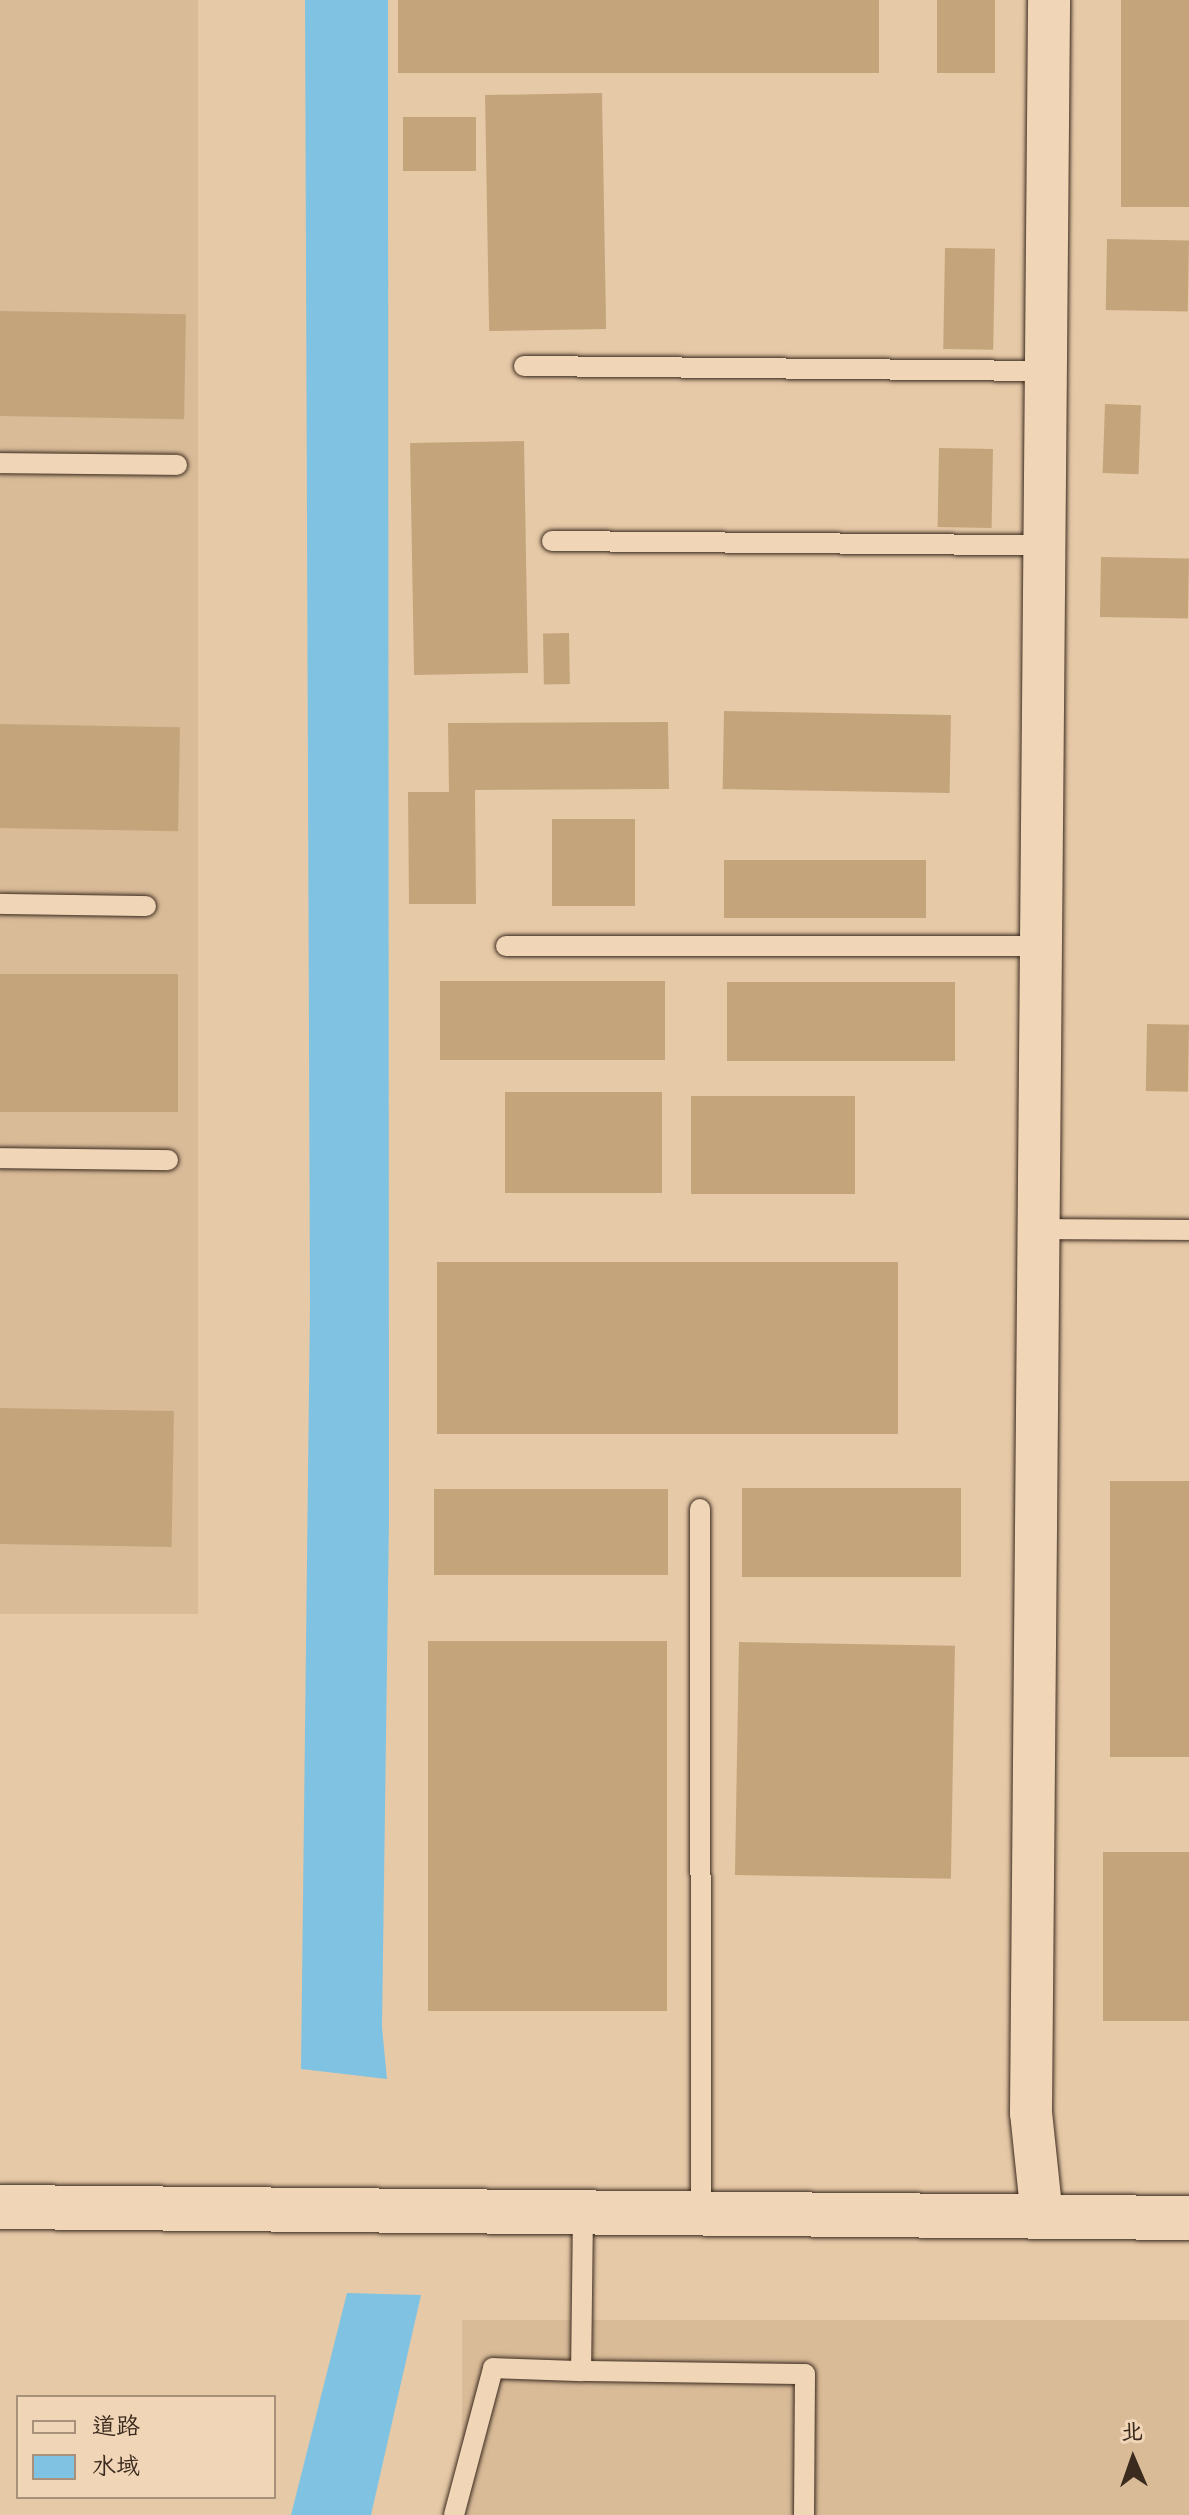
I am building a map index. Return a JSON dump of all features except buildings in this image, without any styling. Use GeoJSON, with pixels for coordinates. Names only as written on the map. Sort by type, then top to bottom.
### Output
{"type":"FeatureCollection","features":[{"type":"Feature","properties":{"kind":"street"},"geometry":{"type":"LineString","coordinates":[[1042,2217],[1031,2113],[1049,0]]}},
{"type":"Feature","properties":{"kind":"street"},"geometry":{"type":"LineString","coordinates":[[0,2207],[1189,2218]]}},
{"type":"Feature","properties":{"kind":"lane"},"geometry":{"type":"LineString","coordinates":[[524,366],[1046,371]]}},
{"type":"Feature","properties":{"kind":"lane"},"geometry":{"type":"LineString","coordinates":[[0,463],[177,465]]}},
{"type":"Feature","properties":{"kind":"lane"},"geometry":{"type":"LineString","coordinates":[[552,541],[1045,545]]}},
{"type":"Feature","properties":{"kind":"lane"},"geometry":{"type":"LineString","coordinates":[[0,904],[146,906]]}},
{"type":"Feature","properties":{"kind":"lane"},"geometry":{"type":"LineString","coordinates":[[506,946],[1041,946]]}},
{"type":"Feature","properties":{"kind":"lane"},"geometry":{"type":"LineString","coordinates":[[0,1158],[168,1160]]}},
{"type":"Feature","properties":{"kind":"lane"},"geometry":{"type":"LineString","coordinates":[[1039,1229],[1189,1230]]}},
{"type":"Feature","properties":{"kind":"lane"},"geometry":{"type":"LineString","coordinates":[[700,1509],[701,2213]]}},
{"type":"Feature","properties":{"kind":"lane"},"geometry":{"type":"LineString","coordinates":[[581,2371],[583,2212]]}},
{"type":"Feature","properties":{"kind":"lane"},"geometry":{"type":"LineString","coordinates":[[454,2515],[493,2368],[805,2374],[804,2515]]}},
{"type":"Feature","properties":{"kind":"shaded area"},"geometry":{"type":"Polygon","coordinates":[[[0,0],[198,0],[198,1614],[0,1614],[0,0]]]}},
{"type":"Feature","properties":{"kind":"shaded area"},"geometry":{"type":"Polygon","coordinates":[[[462,2320],[1189,2320],[1189,2515],[462,2515],[462,2320]]]}},
{"type":"Feature","properties":{"kind":"water"},"geometry":{"type":"Polygon","coordinates":[[[305,0],[388,0],[389,1519],[382,2027],[387,2079],[301,2069],[310,1304],[305,0]]]}},
{"type":"Feature","properties":{"kind":"water"},"geometry":{"type":"Polygon","coordinates":[[[347,2293],[421,2295],[371,2515],[291,2515],[347,2293]]]}}]}
